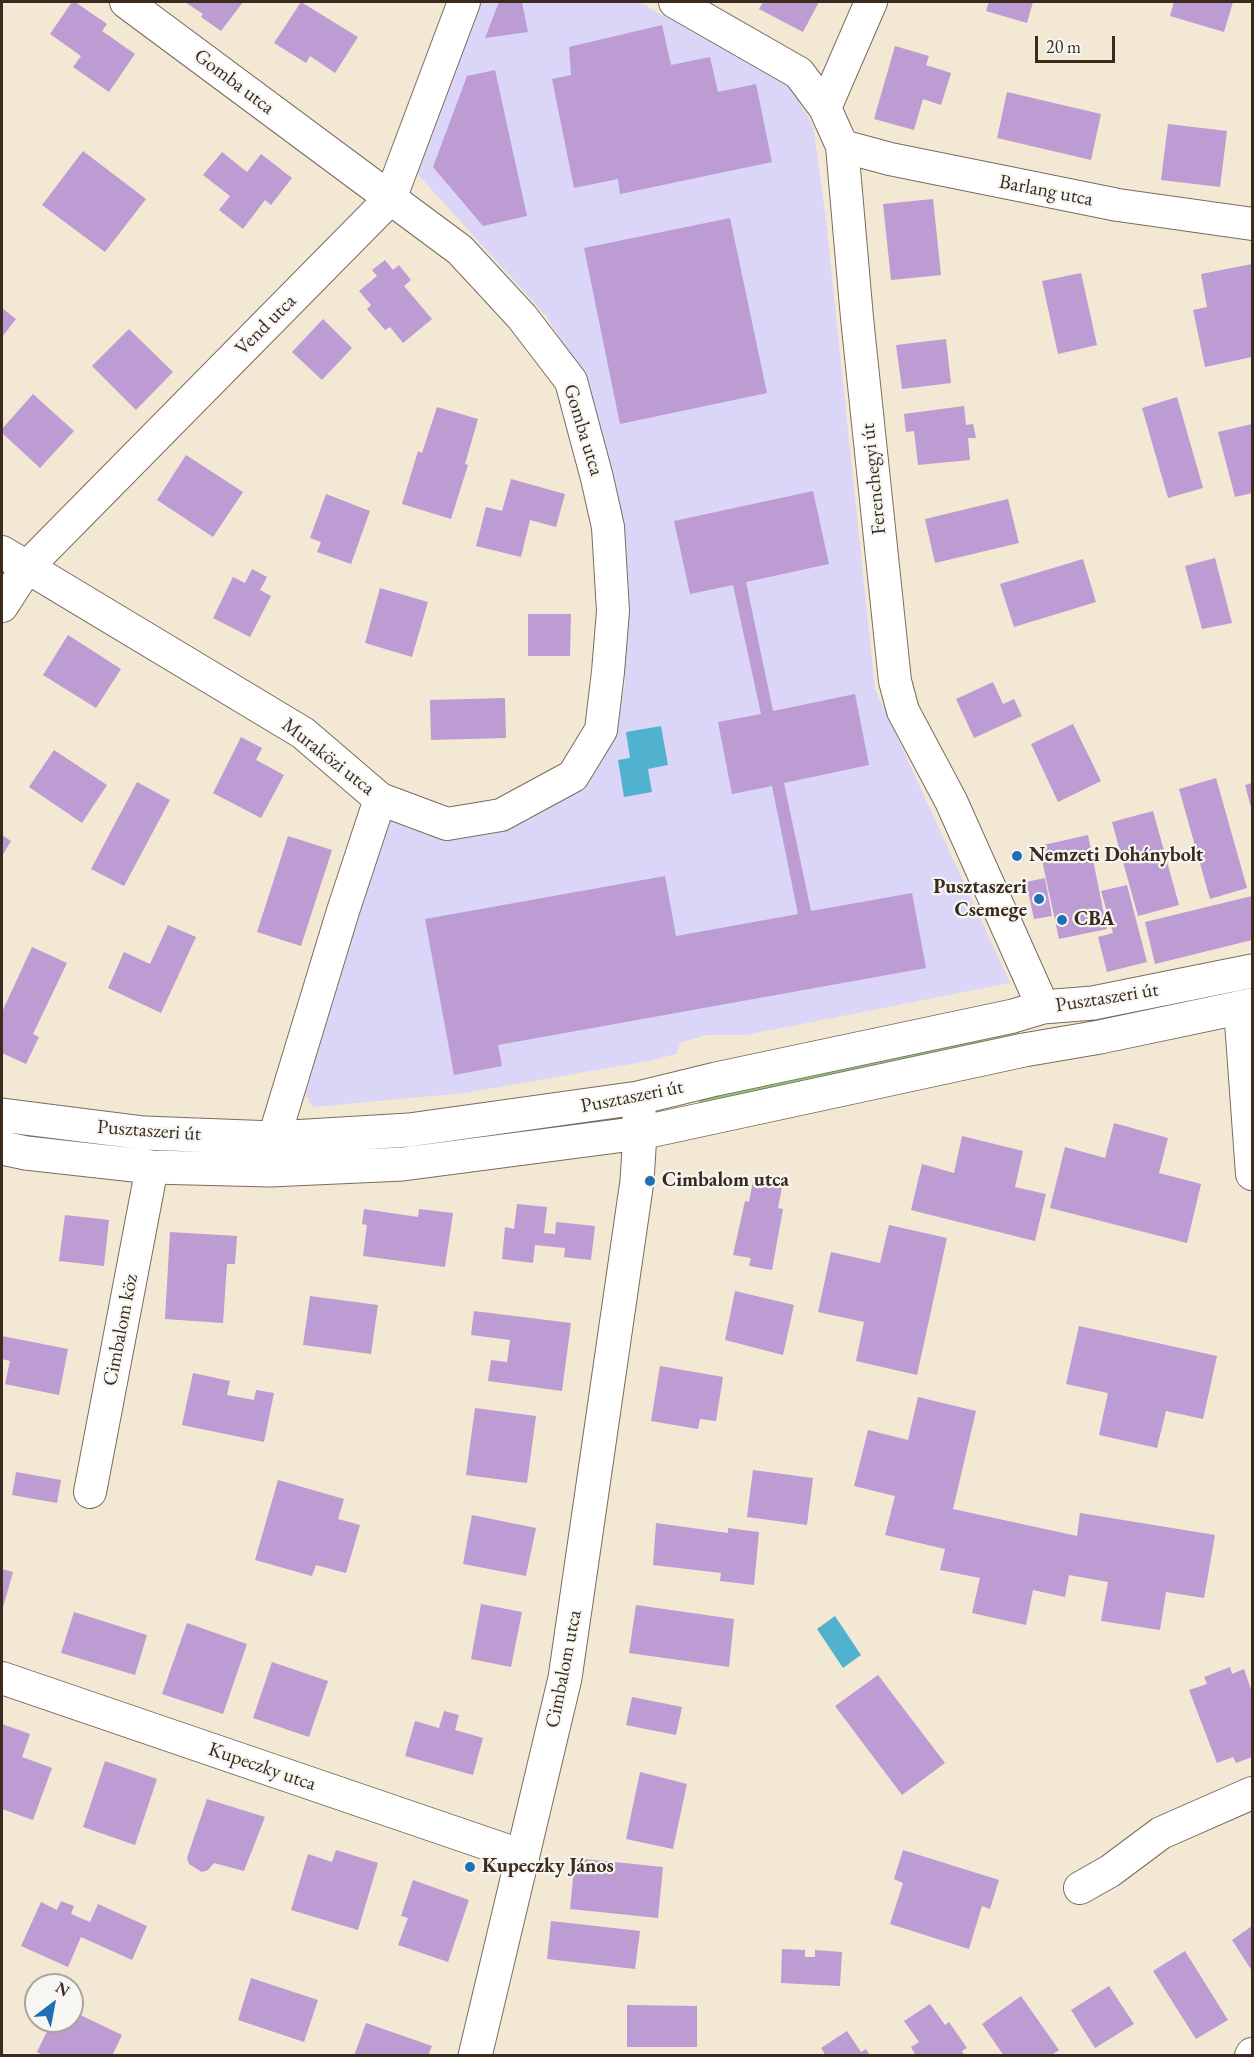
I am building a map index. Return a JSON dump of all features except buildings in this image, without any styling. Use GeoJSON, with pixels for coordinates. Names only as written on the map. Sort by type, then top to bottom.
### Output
{"type":"FeatureCollection","features":[{"type":"Feature","properties":{"kind":"street","name":"Gomba utca"},"geometry":{"type":"LineString","coordinates":[[126,2],[460,250],[522,317],[571,381],[608,527],[613,611],[601,730],[573,776],[501,815],[447,824],[381,799]]}},
{"type":"Feature","properties":{"kind":"street","name":"Vend utca"},"geometry":{"type":"LineString","coordinates":[[2,606],[14,560],[390,199],[464,2]]}},
{"type":"Feature","properties":{"kind":"street","name":"Ferenchegyi út"},"geometry":{"type":"LineString","coordinates":[[675,2],[799,73],[825,108],[842,146],[857,318],[895,681],[903,711],[951,801],[1043,1008]]}},
{"type":"Feature","properties":{"kind":"street"},"geometry":{"type":"LineString","coordinates":[[825,108],[871,2]]}},
{"type":"Feature","properties":{"kind":"street","name":"Barlang utca"},"geometry":{"type":"LineString","coordinates":[[842,146],[890,159],[1118,205],[1252,224]]}},
{"type":"Feature","properties":{"kind":"street","name":"Muraközi utca"},"geometry":{"type":"LineString","coordinates":[[14,560],[303,733],[381,799],[343,911],[273,1138]]}},
{"type":"Feature","properties":{"kind":"street"},"geometry":{"type":"LineString","coordinates":[[1245,973],[1252,1174]]}},
{"type":"Feature","properties":{"kind":"street","name":"Pusztaszeri út"},"geometry":{"type":"LineString","coordinates":[[2,1115],[144,1133],[273,1138],[409,1130],[638,1098],[1043,1008],[1093,1004],[1245,973]]}},
{"type":"Feature","properties":{"kind":"street","name":"Pusztaszeri út"},"geometry":{"type":"LineString","coordinates":[[2,1148],[26,1153],[152,1167],[270,1170],[403,1164],[640,1133],[1246,1006]]}},
{"type":"Feature","properties":{"kind":"street"},"geometry":{"type":"LineString","coordinates":[[1043,1008],[1051,1046]]}},
{"type":"Feature","properties":{"kind":"street","name":"Cimbalom utca"},"geometry":{"type":"LineString","coordinates":[[475,2055],[565,1678],[638,1181],[640,1133],[638,1098]]}},
{"type":"Feature","properties":{"kind":"street","name":"Cimbalom köz"},"geometry":{"type":"LineString","coordinates":[[90,1492],[152,1167]]}},
{"type":"Feature","properties":{"kind":"street","name":"Kupeczky utca"},"geometry":{"type":"LineString","coordinates":[[2,1678],[523,1856]]}},
{"type":"Feature","properties":{"kind":"street"},"geometry":{"type":"LineString","coordinates":[[1080,1888],[1110,1871],[1161,1833],[1252,1793]]}},
{"type":"Feature","properties":{"kind":"shaded area"},"geometry":{"type":"Polygon","coordinates":[[[479,2],[640,2],[784,77],[813,125],[826,220],[875,689],[1010,983],[746,1035],[707,1035],[680,1043],[677,1054],[648,1061],[465,1093],[313,1107],[305,1094],[390,812],[442,832],[610,740],[625,685],[625,620],[576,367],[547,317],[413,169],[479,2]]]}},
{"type":"Feature","properties":{"kind":"green space"},"geometry":{"type":"Polygon","coordinates":[[[1017,1026],[1021,1040],[700,1107],[698,1090],[1017,1026]]]}},
{"type":"Feature","properties":{"kind":"water"},"geometry":{"type":"Polygon","coordinates":[[[661,726],[668,765],[648,769],[652,792],[624,797],[618,760],[630,758],[626,732],[661,726]]]}},
{"type":"Feature","properties":{"kind":"water"},"geometry":{"type":"Polygon","coordinates":[[[835,1616],[861,1655],[843,1668],[817,1629],[835,1616]]]}},
{"type":"Feature","properties":{"kind":"place","name":"Nemzeti Dohánybolt"},"geometry":{"type":"Point","coordinates":[1017,856]}},
{"type":"Feature","properties":{"kind":"place","name":"Pusztaszeri Csemege"},"geometry":{"type":"Point","coordinates":[1039,899]}},
{"type":"Feature","properties":{"kind":"place","name":"CBA"},"geometry":{"type":"Point","coordinates":[1062,920]}},
{"type":"Feature","properties":{"kind":"place","name":"Cimbalom utca"},"geometry":{"type":"Point","coordinates":[650,1181]}},
{"type":"Feature","properties":{"kind":"place","name":"Kupeczky János"},"geometry":{"type":"Point","coordinates":[470,1867]}}]}
